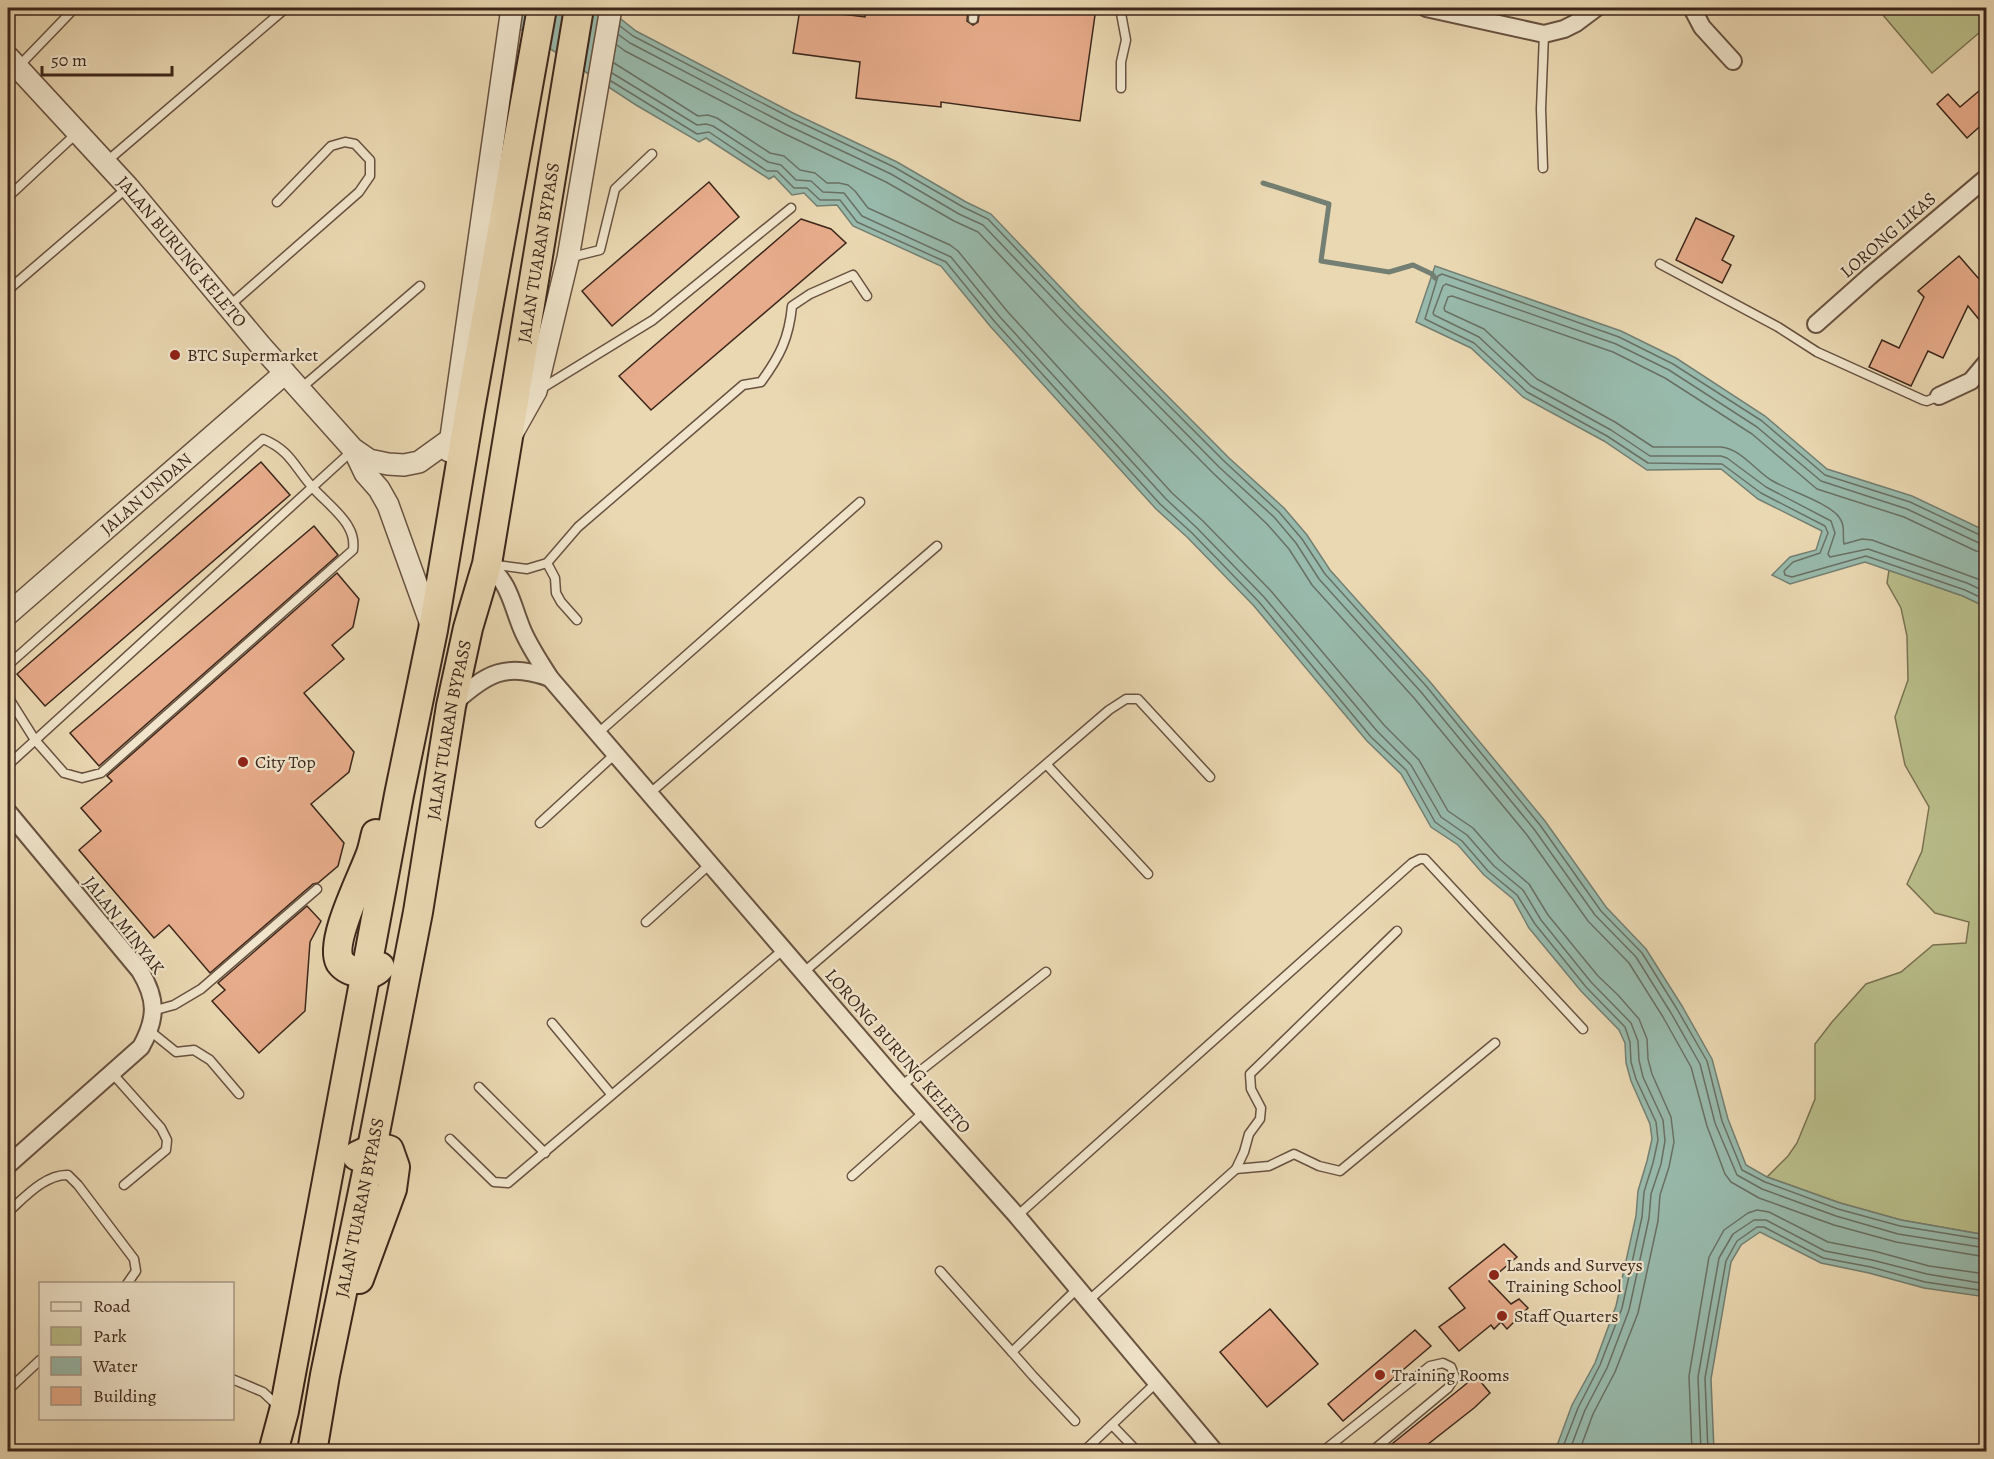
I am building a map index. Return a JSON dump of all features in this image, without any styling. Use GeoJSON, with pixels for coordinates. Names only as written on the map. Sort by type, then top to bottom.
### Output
{"type":"FeatureCollection","features":[{"type":"Feature","properties":{"kind":"highway","name":"JALAN TUARAN BYPASS"},"geometry":{"type":"LineString","coordinates":[[273,1452],[284,1411],[399,795],[433,630],[542,8]]}},
{"type":"Feature","properties":{"kind":"highway","name":"JALAN TUARAN BYPASS"},"geometry":{"type":"LineString","coordinates":[[312,1452],[418,912],[451,706],[468,628],[487,564],[579,8]]}},
{"type":"Feature","properties":{"kind":"highway"},"geometry":{"type":"LineString","coordinates":[[366,974],[377,971],[384,963],[395,940],[434,739],[451,706]]}},
{"type":"Feature","properties":{"kind":"highway"},"geometry":{"type":"LineString","coordinates":[[322,1205],[335,1192],[351,1159],[372,1148]]}},
{"type":"Feature","properties":{"kind":"street"},"geometry":{"type":"LineString","coordinates":[[506,446],[536,391],[568,258],[611,8]]}},
{"type":"Feature","properties":{"kind":"street"},"geometry":{"type":"LineString","coordinates":[[1426,8],[1544,34],[1564,29],[1596,8]]}},
{"type":"Feature","properties":{"kind":"street"},"geometry":{"type":"LineString","coordinates":[[1692,8],[1702,27],[1733,61]]}},
{"type":"Feature","properties":{"kind":"street"},"geometry":{"type":"LineString","coordinates":[[433,630],[437,536],[510,17]]}},
{"type":"Feature","properties":{"kind":"street","name":"JALAN BURUNG KELETO"},"geometry":{"type":"LineString","coordinates":[[12,62],[106,162],[285,373],[354,449],[369,460],[404,465],[419,462],[451,439]]}},
{"type":"Feature","properties":{"kind":"street","name":"LORONG LIKAS"},"geometry":{"type":"LineString","coordinates":[[1816,324],[1869,276],[1986,178]]}},
{"type":"Feature","properties":{"kind":"street"},"geometry":{"type":"LineString","coordinates":[[1939,396],[1971,381],[1986,363]]}},
{"type":"Feature","properties":{"kind":"street","name":"JALAN UNDAN"},"geometry":{"type":"LineString","coordinates":[[10,607],[285,373]]}},
{"type":"Feature","properties":{"kind":"street","name":"JALAN BURUNG KELETO"},"geometry":{"type":"LineString","coordinates":[[354,449],[365,473],[388,504],[433,630]]}},
{"type":"Feature","properties":{"kind":"street","name":"LORONG BURUNG KELETO"},"geometry":{"type":"LineString","coordinates":[[487,564],[500,575],[510,594],[522,629],[550,678],[709,865],[1017,1216],[1215,1452]]}},
{"type":"Feature","properties":{"kind":"street"},"geometry":{"type":"LineString","coordinates":[[451,706],[472,686],[484,679],[511,670],[530,671],[550,678]]}},
{"type":"Feature","properties":{"kind":"street","name":"JALAN MINYAK"},"geometry":{"type":"LineString","coordinates":[[8,812],[140,971],[153,998],[150,1031]]}},
{"type":"Feature","properties":{"kind":"street"},"geometry":{"type":"LineString","coordinates":[[8,1165],[141,1047],[150,1031]]}},
{"type":"Feature","properties":{"kind":"lane"},"geometry":{"type":"LineString","coordinates":[[106,162],[286,8]]}},
{"type":"Feature","properties":{"kind":"lane"},"geometry":{"type":"LineString","coordinates":[[973,19],[974,8]]}},
{"type":"Feature","properties":{"kind":"lane"},"geometry":{"type":"LineString","coordinates":[[1120,8],[1126,40],[1121,62],[1121,88]]}},
{"type":"Feature","properties":{"kind":"lane"},"geometry":{"type":"LineString","coordinates":[[12,62],[70,13]]}},
{"type":"Feature","properties":{"kind":"lane"},"geometry":{"type":"LineString","coordinates":[[1543,168],[1541,109],[1544,34]]}},
{"type":"Feature","properties":{"kind":"lane"},"geometry":{"type":"LineString","coordinates":[[8,198],[78,131]]}},
{"type":"Feature","properties":{"kind":"lane"},"geometry":{"type":"LineString","coordinates":[[228,307],[359,192],[370,176],[370,160],[355,144],[345,142],[331,146],[277,202]]}},
{"type":"Feature","properties":{"kind":"lane"},"geometry":{"type":"LineString","coordinates":[[568,258],[600,250],[615,189],[652,154]]}},
{"type":"Feature","properties":{"kind":"lane"},"geometry":{"type":"LineString","coordinates":[[8,290],[128,187]]}},
{"type":"Feature","properties":{"kind":"lane"},"geometry":{"type":"LineString","coordinates":[[536,391],[653,320],[791,208]]}},
{"type":"Feature","properties":{"kind":"lane"},"geometry":{"type":"LineString","coordinates":[[1660,264],[1778,327],[1817,352],[1923,400],[1927,401],[1939,396]]}},
{"type":"Feature","properties":{"kind":"lane"},"geometry":{"type":"LineString","coordinates":[[487,564],[527,569],[547,563],[578,527],[743,385],[761,382],[780,356],[791,323],[792,306],[820,289],[853,275],[867,296]]}},
{"type":"Feature","properties":{"kind":"lane"},"geometry":{"type":"LineString","coordinates":[[300,389],[420,286]]}},
{"type":"Feature","properties":{"kind":"lane"},"geometry":{"type":"LineString","coordinates":[[8,665],[262,439],[276,445],[295,462],[312,487],[348,525],[354,540],[353,550],[101,773],[82,778],[64,773],[35,740],[8,697]]}},
{"type":"Feature","properties":{"kind":"lane"},"geometry":{"type":"LineString","coordinates":[[8,765],[354,449]]}},
{"type":"Feature","properties":{"kind":"lane"},"geometry":{"type":"LineString","coordinates":[[597,734],[860,502]]}},
{"type":"Feature","properties":{"kind":"lane"},"geometry":{"type":"LineString","coordinates":[[649,795],[937,546]]}},
{"type":"Feature","properties":{"kind":"lane"},"geometry":{"type":"LineString","coordinates":[[547,563],[555,578],[556,593],[577,620]]}},
{"type":"Feature","properties":{"kind":"lane"},"geometry":{"type":"LineString","coordinates":[[804,972],[1109,710],[1126,699],[1138,699],[1210,777]]}},
{"type":"Feature","properties":{"kind":"lane"},"geometry":{"type":"LineString","coordinates":[[540,823],[614,754]]}},
{"type":"Feature","properties":{"kind":"lane"},"geometry":{"type":"LineString","coordinates":[[1047,765],[1148,874]]}},
{"type":"Feature","properties":{"kind":"lane"},"geometry":{"type":"LineString","coordinates":[[1017,1216],[1403,871],[1420,859],[1425,859],[1583,1029]]}},
{"type":"Feature","properties":{"kind":"lane"},"geometry":{"type":"LineString","coordinates":[[646,922],[709,865]]}},
{"type":"Feature","properties":{"kind":"lane"},"geometry":{"type":"LineString","coordinates":[[152,1011],[174,1005],[201,988],[317,889]]}},
{"type":"Feature","properties":{"kind":"lane"},"geometry":{"type":"LineString","coordinates":[[1012,1352],[1236,1169],[1249,1134],[1260,1119],[1261,1108],[1251,1089],[1250,1074],[1397,931]]}},
{"type":"Feature","properties":{"kind":"lane"},"geometry":{"type":"LineString","coordinates":[[450,1138],[494,1182],[508,1183],[784,949]]}},
{"type":"Feature","properties":{"kind":"lane"},"geometry":{"type":"LineString","coordinates":[[901,1086],[1046,972]]}},
{"type":"Feature","properties":{"kind":"lane"},"geometry":{"type":"LineString","coordinates":[[552,1023],[611,1094]]}},
{"type":"Feature","properties":{"kind":"lane"},"geometry":{"type":"LineString","coordinates":[[150,1031],[176,1052],[194,1050],[210,1060],[239,1094]]}},
{"type":"Feature","properties":{"kind":"lane"},"geometry":{"type":"LineString","coordinates":[[1236,1169],[1269,1166],[1294,1154],[1319,1166],[1340,1171],[1495,1043]]}},
{"type":"Feature","properties":{"kind":"lane"},"geometry":{"type":"LineString","coordinates":[[112,1073],[161,1128],[167,1140],[166,1150],[124,1185]]}},
{"type":"Feature","properties":{"kind":"lane"},"geometry":{"type":"LineString","coordinates":[[479,1088],[545,1153]]}},
{"type":"Feature","properties":{"kind":"lane"},"geometry":{"type":"LineString","coordinates":[[852,1176],[924,1112]]}},
{"type":"Feature","properties":{"kind":"lane"},"geometry":{"type":"LineString","coordinates":[[8,1212],[44,1183],[59,1174],[68,1175],[134,1259],[136,1271],[128,1282]]}},
{"type":"Feature","properties":{"kind":"lane"},"geometry":{"type":"LineString","coordinates":[[940,1271],[1075,1421]]}},
{"type":"Feature","properties":{"kind":"lane"},"geometry":{"type":"LineString","coordinates":[[8,1390],[39,1361]]}},
{"type":"Feature","properties":{"kind":"lane"},"geometry":{"type":"LineString","coordinates":[[1326,1451],[1430,1366],[1443,1363],[1451,1367],[1455,1377],[1448,1388],[1371,1452]]}},
{"type":"Feature","properties":{"kind":"lane"},"geometry":{"type":"LineString","coordinates":[[234,1380],[263,1392],[284,1411]]}},
{"type":"Feature","properties":{"kind":"lane"},"geometry":{"type":"LineString","coordinates":[[1083,1452],[1156,1383]]}},
{"type":"Feature","properties":{"kind":"lane"},"geometry":{"type":"LineString","coordinates":[[1112,1425],[1138,1452]]}},
{"type":"Feature","properties":{"kind":"green space"},"geometry":{"type":"Polygon","coordinates":[[[1877,8],[1986,8],[1986,27],[1932,73],[1877,8]]]}},
{"type":"Feature","properties":{"kind":"green space"},"geometry":{"type":"Polygon","coordinates":[[[1889,570],[1963,596],[1986,607],[1986,1235],[1901,1220],[1840,1203],[1767,1177],[1788,1156],[1797,1143],[1815,1099],[1815,1044],[1832,1022],[1866,984],[1901,972],[1933,945],[1966,943],[1969,922],[1935,913],[1907,884],[1922,851],[1929,807],[1905,765],[1895,717],[1908,680],[1907,636],[1901,608],[1887,583],[1889,570]]]}},
{"type":"Feature","properties":{"kind":"water"},"geometry":{"type":"Polygon","coordinates":[[[488,8],[607,8],[636,31],[793,113],[897,162],[991,214],[1080,308],[1229,458],[1284,508],[1307,535],[1330,570],[1431,683],[1545,821],[1606,907],[1646,949],[1682,1006],[1712,1059],[1728,1119],[1746,1165],[1767,1177],[1840,1203],[1901,1220],[1986,1235],[1986,1297],[1924,1288],[1821,1263],[1760,1232],[1741,1245],[1731,1262],[1711,1379],[1714,1451],[1555,1451],[1572,1405],[1595,1363],[1616,1306],[1636,1216],[1638,1191],[1652,1139],[1650,1124],[1631,1081],[1626,1063],[1625,1043],[1619,1030],[1581,991],[1529,928],[1513,899],[1484,875],[1458,845],[1431,827],[1401,774],[1367,741],[1254,606],[1187,537],[1156,509],[990,326],[941,266],[853,226],[837,205],[817,206],[804,193],[792,195],[774,176],[769,179],[706,138],[699,142],[636,105],[488,8]]]}},
{"type":"Feature","properties":{"kind":"water"},"geometry":{"type":"Polygon","coordinates":[[[1435,266],[1621,331],[1676,358],[1765,416],[1827,469],[1912,496],[1986,531],[1986,607],[1963,596],[1865,562],[1790,584],[1772,575],[1790,557],[1816,550],[1822,531],[1758,499],[1721,469],[1647,470],[1604,441],[1523,397],[1471,348],[1416,322],[1435,266]]]}},
{"type":"Feature","properties":{"kind":"building"},"geometry":{"type":"Polygon","coordinates":[[[866,8],[968,8],[967,21],[973,25],[978,22],[980,8],[1096,8],[1080,121],[941,102],[941,107],[856,98],[860,62],[793,53],[800,9],[865,17],[866,8]]]}},
{"type":"Feature","properties":{"kind":"building"},"geometry":{"type":"Polygon","coordinates":[[[1986,85],[1986,121],[1967,138],[1937,104],[1948,94],[1960,107],[1986,85]]]}},
{"type":"Feature","properties":{"kind":"building"},"geometry":{"type":"Polygon","coordinates":[[[709,182],[739,217],[612,326],[582,291],[709,182]]]}},
{"type":"Feature","properties":{"kind":"building"},"geometry":{"type":"Polygon","coordinates":[[[1696,218],[1734,236],[1722,260],[1731,265],[1722,283],[1676,260],[1696,218]]]}},
{"type":"Feature","properties":{"kind":"building"},"geometry":{"type":"Polygon","coordinates":[[[801,219],[831,229],[846,243],[651,410],[619,376],[801,219]]]}},
{"type":"Feature","properties":{"kind":"building"},"geometry":{"type":"Polygon","coordinates":[[[1959,256],[1986,287],[1986,328],[1968,306],[1943,358],[1928,351],[1911,386],[1869,367],[1882,340],[1899,348],[1924,297],[1918,291],[1959,256]]]}},
{"type":"Feature","properties":{"kind":"building"},"geometry":{"type":"Polygon","coordinates":[[[261,462],[290,495],[45,706],[17,674],[261,462]]]}},
{"type":"Feature","properties":{"kind":"building"},"geometry":{"type":"Polygon","coordinates":[[[314,526],[338,555],[99,766],[70,733],[314,526]]]}},
{"type":"Feature","properties":{"kind":"building","name":"City Top"},"geometry":{"type":"Polygon","coordinates":[[[337,573],[359,599],[353,627],[332,645],[344,659],[304,693],[354,752],[349,772],[311,804],[344,843],[338,866],[318,883],[313,884],[210,973],[169,925],[154,938],[79,850],[101,831],[81,808],[112,781],[107,776],[337,573]]]}},
{"type":"Feature","properties":{"kind":"building"},"geometry":{"type":"Polygon","coordinates":[[[307,906],[321,921],[310,942],[305,1011],[259,1053],[212,1001],[225,990],[218,983],[307,906]]]}},
{"type":"Feature","properties":{"kind":"building"},"geometry":{"type":"Polygon","coordinates":[[[1504,1244],[1517,1257],[1489,1281],[1511,1304],[1519,1299],[1528,1308],[1507,1329],[1501,1322],[1494,1329],[1491,1325],[1459,1351],[1439,1327],[1465,1308],[1449,1288],[1504,1244]]]}},
{"type":"Feature","properties":{"kind":"building"},"geometry":{"type":"Polygon","coordinates":[[[1270,1309],[1318,1364],[1267,1407],[1220,1352],[1270,1309]]]}},
{"type":"Feature","properties":{"kind":"building","name":"Training Rooms"},"geometry":{"type":"Polygon","coordinates":[[[1415,1330],[1431,1346],[1343,1421],[1328,1404],[1415,1330]]]}},
{"type":"Feature","properties":{"kind":"building"},"geometry":{"type":"Polygon","coordinates":[[[1476,1376],[1490,1393],[1474,1408],[1418,1452],[1382,1452],[1476,1376]]]}},
{"type":"Feature","properties":{"kind":"waterway"},"geometry":{"type":"LineString","coordinates":[[1263,183],[1329,204],[1321,261],[1389,272],[1413,265],[1432,274],[1435,278]]}},
{"type":"Feature","properties":{"kind":"place","name":"BTC Supermarket"},"geometry":{"type":"Point","coordinates":[175,355]}},
{"type":"Feature","properties":{"kind":"place","name":"City Top"},"geometry":{"type":"Point","coordinates":[243,762]}},
{"type":"Feature","properties":{"kind":"place","name":"Lands and Surveys Training School"},"geometry":{"type":"Point","coordinates":[1494,1275]}},
{"type":"Feature","properties":{"kind":"place","name":"Staff Quarters"},"geometry":{"type":"Point","coordinates":[1502,1316]}},
{"type":"Feature","properties":{"kind":"place","name":"Training Rooms"},"geometry":{"type":"Point","coordinates":[1380,1375]}}]}
